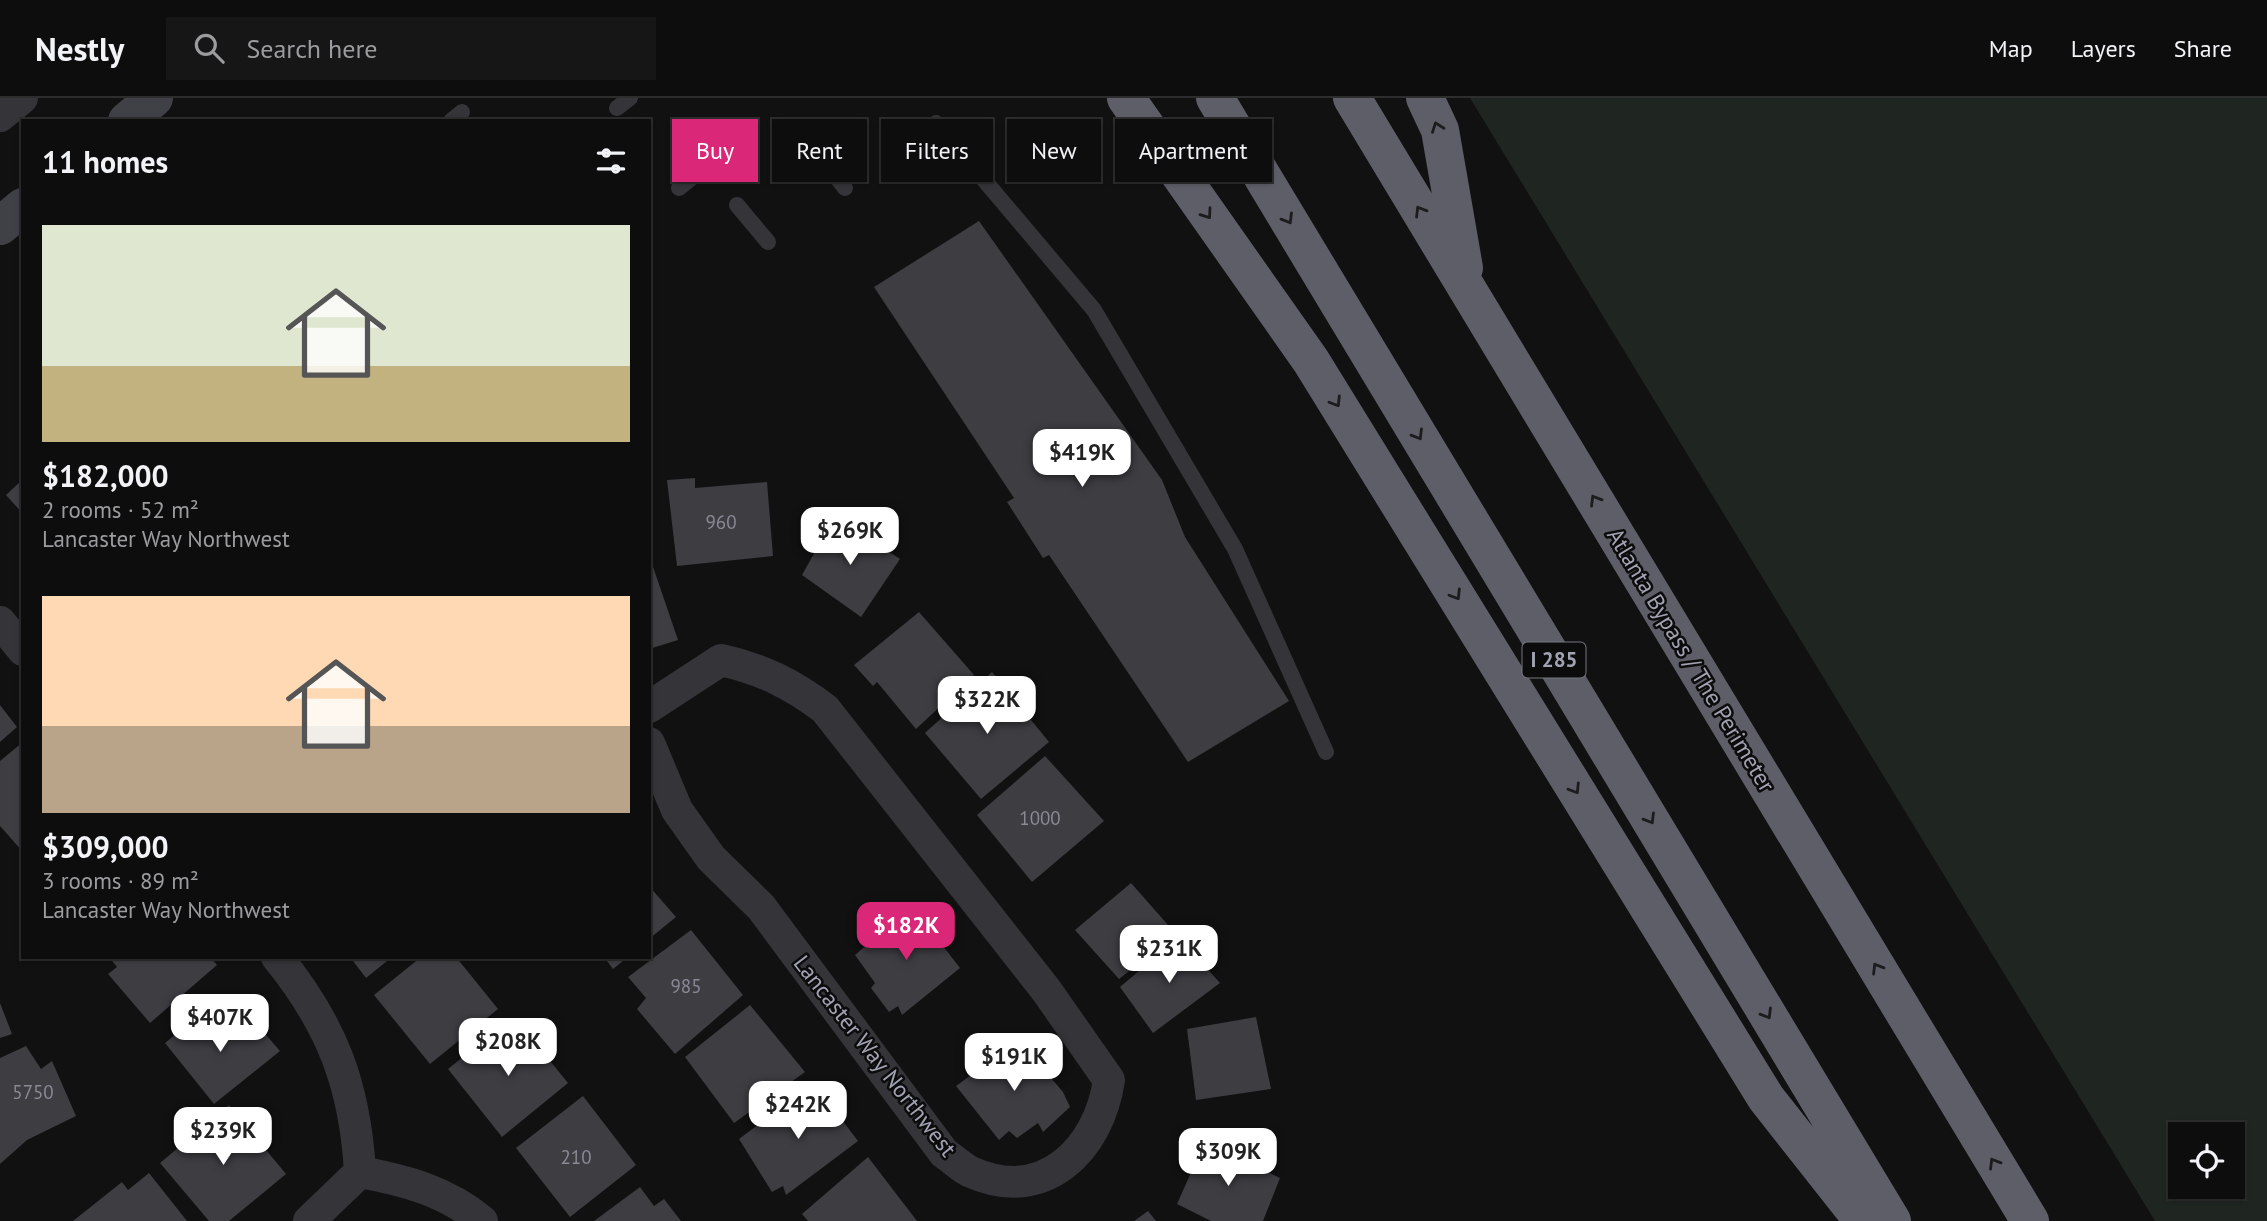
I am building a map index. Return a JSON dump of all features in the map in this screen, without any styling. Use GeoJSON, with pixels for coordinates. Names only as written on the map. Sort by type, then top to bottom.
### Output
{"type":"FeatureCollection","features":[{"type":"Feature","properties":{"kind":"highway"},"geometry":{"type":"LineString","coordinates":[[1126,98],[1311,361],[1766,1098],[1863,1221]]}},
{"type":"Feature","properties":{"kind":"highway","name":"I 285"},"geometry":{"type":"LineString","coordinates":[[1215,98],[1892,1221]]}},
{"type":"Feature","properties":{"kind":"highway","name":"Atlanta Bypass / The Perimeter"},"geometry":{"type":"LineString","coordinates":[[1352,98],[2030,1221]]}},
{"type":"Feature","properties":{"kind":"highway"},"geometry":{"type":"LineString","coordinates":[[1424,98],[1440,130],[1468,290]]}},
{"type":"Feature","properties":{"kind":"street"},"geometry":{"type":"LineString","coordinates":[[0,116],[22,98]]}},
{"type":"Feature","properties":{"kind":"street"},"geometry":{"type":"LineString","coordinates":[[129,119],[154,98]]}},
{"type":"Feature","properties":{"kind":"street"},"geometry":{"type":"LineString","coordinates":[[0,226],[21,209]]}},
{"type":"Feature","properties":{"kind":"street"},"geometry":{"type":"LineString","coordinates":[[0,622],[21,648]]}},
{"type":"Feature","properties":{"kind":"street","name":"Lancaster Way Northwest"},"geometry":{"type":"LineString","coordinates":[[651,706],[721,660],[755,667],[792,685],[825,709],[1046,990],[1109,1080],[1096,1129],[1081,1151],[1058,1170],[1031,1180],[998,1181],[970,1171],[944,1153],[761,907],[711,858],[677,810],[651,748]]}},
{"type":"Feature","properties":{"kind":"street"},"geometry":{"type":"LineString","coordinates":[[278,959],[305,992],[321,1020],[347,1078],[358,1129],[360,1172],[309,1221]]}},
{"type":"Feature","properties":{"kind":"street"},"geometry":{"type":"LineString","coordinates":[[360,1172],[403,1180],[437,1192],[482,1221]]}},
{"type":"Feature","properties":{"kind":"lane"},"geometry":{"type":"LineString","coordinates":[[678,188],[686,182]]}},
{"type":"Feature","properties":{"kind":"lane"},"geometry":{"type":"LineString","coordinates":[[840,182],[845,188]]}},
{"type":"Feature","properties":{"kind":"lane"},"geometry":{"type":"LineString","coordinates":[[986,182],[1094,310],[1236,549],[1326,752]]}},
{"type":"Feature","properties":{"kind":"lane"},"geometry":{"type":"LineString","coordinates":[[737,205],[768,242]]}},
{"type":"Feature","properties":{"kind":"shaded area"},"geometry":{"type":"Polygon","coordinates":[[[1470,98],[2267,98],[2267,1221],[2155,1221],[1470,98]]]}},
{"type":"Feature","properties":{"kind":"building"},"geometry":{"type":"Polygon","coordinates":[[[979,221],[1162,480],[1185,537],[1289,701],[1188,762],[1049,555],[1043,558],[1007,502],[1014,498],[874,287],[979,221]]]}},
{"type":"Feature","properties":{"kind":"building"},"geometry":{"type":"Polygon","coordinates":[[[695,478],[695,488],[767,482],[773,556],[677,566],[667,480],[695,478]]]}},
{"type":"Feature","properties":{"kind":"building"},"geometry":{"type":"Polygon","coordinates":[[[21,481],[21,512],[6,495],[21,481]]]}},
{"type":"Feature","properties":{"kind":"building"},"geometry":{"type":"Polygon","coordinates":[[[835,516],[900,559],[861,617],[802,575],[835,516]]]}},
{"type":"Feature","properties":{"kind":"building"},"geometry":{"type":"Polygon","coordinates":[[[651,561],[678,640],[651,648],[651,561]]]}},
{"type":"Feature","properties":{"kind":"building"},"geometry":{"type":"Polygon","coordinates":[[[919,612],[974,675],[916,729],[877,682],[873,686],[854,665],[919,612]]]}},
{"type":"Feature","properties":{"kind":"building"},"geometry":{"type":"Polygon","coordinates":[[[992,672],[1049,742],[981,799],[925,733],[992,672]]]}},
{"type":"Feature","properties":{"kind":"building"},"geometry":{"type":"Polygon","coordinates":[[[0,705],[17,727],[0,742],[0,705]]]}},
{"type":"Feature","properties":{"kind":"building"},"geometry":{"type":"Polygon","coordinates":[[[21,744],[21,850],[0,826],[0,761],[21,744]]]}},
{"type":"Feature","properties":{"kind":"building"},"geometry":{"type":"Polygon","coordinates":[[[1045,756],[1104,821],[1032,882],[977,815],[1045,756]]]}},
{"type":"Feature","properties":{"kind":"building"},"geometry":{"type":"Polygon","coordinates":[[[1131,883],[1176,934],[1119,979],[1075,930],[1131,883]]]}},
{"type":"Feature","properties":{"kind":"building"},"geometry":{"type":"Polygon","coordinates":[[[651,888],[676,917],[651,937],[651,888]]]}},
{"type":"Feature","properties":{"kind":"building"},"geometry":{"type":"Polygon","coordinates":[[[912,906],[960,968],[902,1015],[898,1006],[889,1012],[871,988],[875,983],[855,955],[912,906]]]}},
{"type":"Feature","properties":{"kind":"building"},"geometry":{"type":"Polygon","coordinates":[[[691,930],[743,995],[675,1054],[637,1009],[646,998],[628,977],[691,930]]]}},
{"type":"Feature","properties":{"kind":"building"},"geometry":{"type":"Polygon","coordinates":[[[1179,937],[1220,983],[1153,1033],[1120,987],[1179,937]]]}},
{"type":"Feature","properties":{"kind":"building"},"geometry":{"type":"Polygon","coordinates":[[[111,959],[212,959],[217,965],[150,1023],[108,974],[117,967],[111,959]]]}},
{"type":"Feature","properties":{"kind":"building"},"geometry":{"type":"Polygon","coordinates":[[[352,959],[390,959],[366,978],[352,959]]]}},
{"type":"Feature","properties":{"kind":"building"},"geometry":{"type":"Polygon","coordinates":[[[419,959],[458,959],[498,1009],[430,1064],[374,995],[419,959]]]}},
{"type":"Feature","properties":{"kind":"building"},"geometry":{"type":"Polygon","coordinates":[[[606,959],[626,959],[613,969],[606,959]]]}},
{"type":"Feature","properties":{"kind":"building"},"geometry":{"type":"Polygon","coordinates":[[[0,1003],[12,1034],[0,1038],[0,1003]]]}},
{"type":"Feature","properties":{"kind":"building"},"geometry":{"type":"Polygon","coordinates":[[[750,1005],[805,1072],[734,1123],[685,1057],[750,1005]]]}},
{"type":"Feature","properties":{"kind":"building"},"geometry":{"type":"Polygon","coordinates":[[[208,1008],[229,1038],[254,1021],[280,1051],[214,1104],[165,1043],[208,1008]]]}},
{"type":"Feature","properties":{"kind":"building"},"geometry":{"type":"Polygon","coordinates":[[[1256,1017],[1271,1089],[1196,1100],[1187,1029],[1256,1017]]]}},
{"type":"Feature","properties":{"kind":"building"},"geometry":{"type":"Polygon","coordinates":[[[506,1022],[521,1040],[529,1035],[568,1083],[502,1137],[448,1069],[506,1022]]]}},
{"type":"Feature","properties":{"kind":"building"},"geometry":{"type":"Polygon","coordinates":[[[1019,1040],[1063,1092],[1070,1107],[1043,1132],[1038,1123],[1017,1138],[1009,1131],[999,1140],[956,1086],[1019,1040]]]}},
{"type":"Feature","properties":{"kind":"building"},"geometry":{"type":"Polygon","coordinates":[[[26,1046],[41,1069],[52,1061],[76,1116],[27,1140],[0,1164],[0,1058],[26,1046]]]}},
{"type":"Feature","properties":{"kind":"building"},"geometry":{"type":"Polygon","coordinates":[[[814,1083],[858,1141],[786,1195],[783,1186],[772,1192],[739,1139],[814,1083]]]}},
{"type":"Feature","properties":{"kind":"building"},"geometry":{"type":"Polygon","coordinates":[[[583,1096],[636,1165],[570,1217],[516,1148],[583,1096]]]}},
{"type":"Feature","properties":{"kind":"building"},"geometry":{"type":"Polygon","coordinates":[[[229,1105],[286,1174],[229,1221],[209,1221],[160,1163],[229,1105]]]}},
{"type":"Feature","properties":{"kind":"building"},"geometry":{"type":"Polygon","coordinates":[[[1205,1141],[1280,1178],[1263,1221],[1211,1221],[1177,1204],[1205,1141]]]}},
{"type":"Feature","properties":{"kind":"building"},"geometry":{"type":"Polygon","coordinates":[[[868,1157],[917,1221],[808,1221],[802,1214],[868,1157]]]}},
{"type":"Feature","properties":{"kind":"building"},"geometry":{"type":"Polygon","coordinates":[[[149,1173],[187,1221],[73,1221],[122,1182],[128,1190],[149,1173]]]}},
{"type":"Feature","properties":{"kind":"building"},"geometry":{"type":"Polygon","coordinates":[[[640,1187],[654,1206],[664,1199],[681,1221],[594,1221],[640,1187]]]}},
{"type":"Feature","properties":{"kind":"building"},"geometry":{"type":"Polygon","coordinates":[[[1148,1211],[1156,1221],[1134,1221],[1148,1211]]]}}]}
